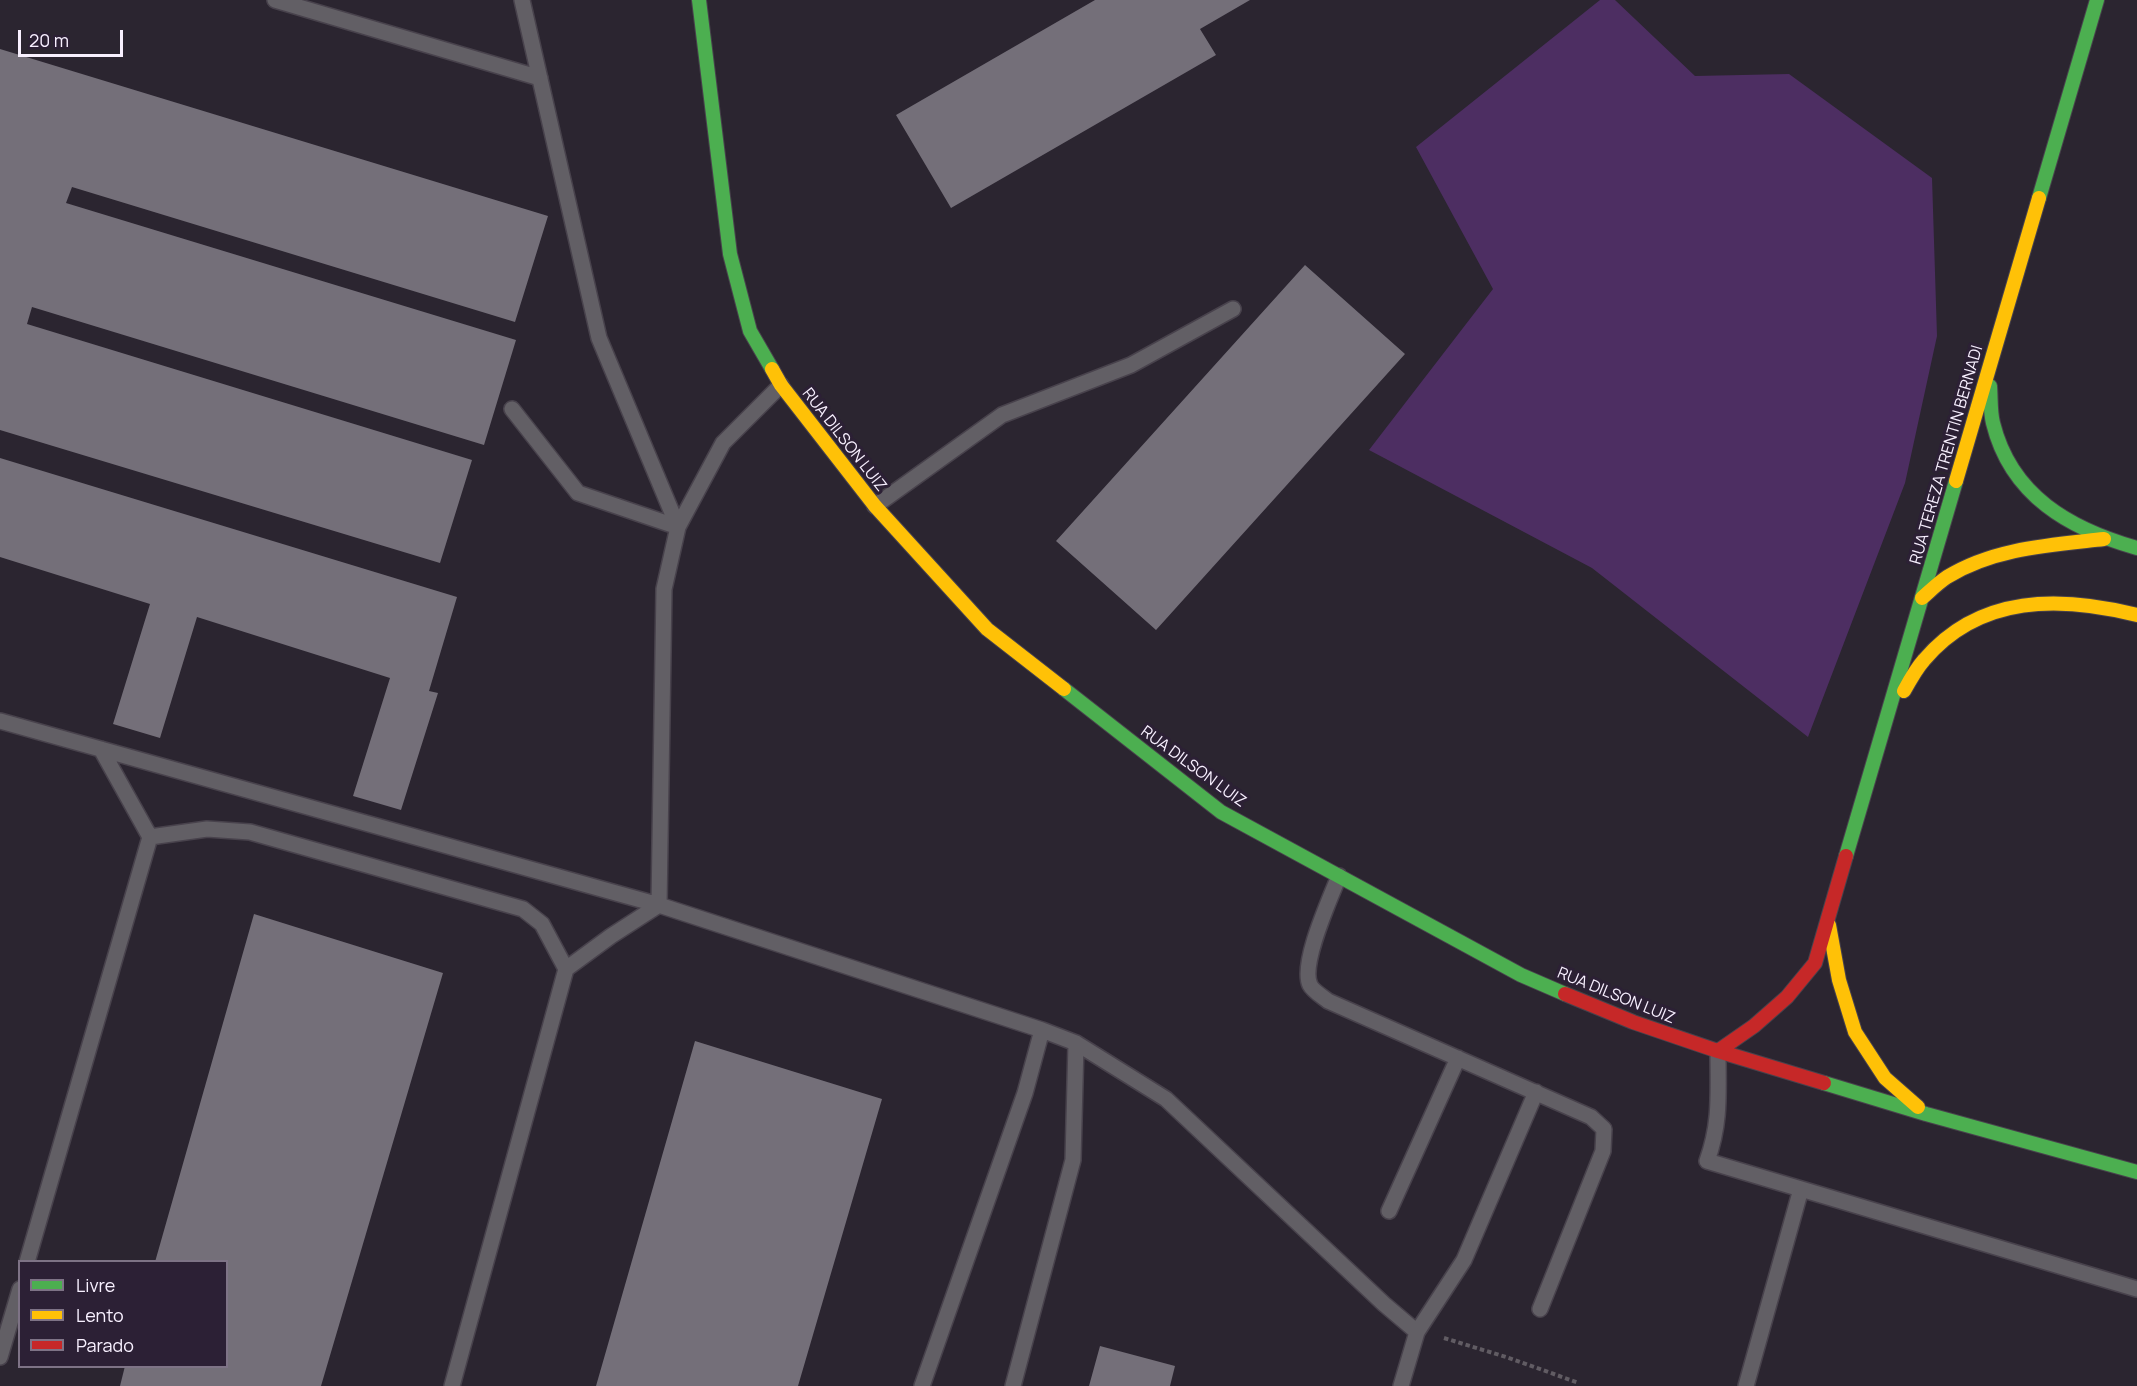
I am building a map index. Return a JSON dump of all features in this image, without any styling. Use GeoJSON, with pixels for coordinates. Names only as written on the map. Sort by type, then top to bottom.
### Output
{"type":"FeatureCollection","features":[{"type":"Feature","properties":{"kind":"street","name":"RUA DILSON LUIZ"},"geometry":{"type":"LineString","coordinates":[[699,0],[730,254],[750,331],[781,385],[875,506],[987,629],[1221,812],[1521,975],[1633,1022],[1718,1051],[1926,1114],[2137,1172]]}},
{"type":"Feature","properties":{"kind":"street","name":"RUA TEREZA TRENTIN BERNADI"},"geometry":{"type":"LineString","coordinates":[[1718,1051],[1754,1026],[1787,997],[1815,963],[2097,0]]}},
{"type":"Feature","properties":{"kind":"street"},"geometry":{"type":"LineString","coordinates":[[1989,369],[1993,424],[2007,459],[2022,481],[2049,507],[2075,525],[2104,539],[2137,548]]}},
{"type":"Feature","properties":{"kind":"street"},"geometry":{"type":"LineString","coordinates":[[1922,598],[1946,578],[1972,563],[2003,553],[2104,539]]}},
{"type":"Feature","properties":{"kind":"street"},"geometry":{"type":"LineString","coordinates":[[1888,715],[1925,658],[1954,632],[1995,610],[2035,602],[2078,602],[2137,615]]}},
{"type":"Feature","properties":{"kind":"street","name":"RUA TEREZA TRENTIN BERNADI"},"geometry":{"type":"LineString","coordinates":[[1828,920],[1839,980],[1855,1032],[1885,1078],[1926,1114]]}},
{"type":"Feature","properties":{"kind":"lane"},"geometry":{"type":"LineString","coordinates":[[274,0],[540,78]]}},
{"type":"Feature","properties":{"kind":"lane"},"geometry":{"type":"LineString","coordinates":[[522,0],[599,338],[678,527]]}},
{"type":"Feature","properties":{"kind":"lane"},"geometry":{"type":"LineString","coordinates":[[875,506],[1002,415],[1131,365],[1233,309]]}},
{"type":"Feature","properties":{"kind":"lane"},"geometry":{"type":"LineString","coordinates":[[659,905],[664,589],[678,527],[723,443],[781,385]]}},
{"type":"Feature","properties":{"kind":"lane"},"geometry":{"type":"LineString","coordinates":[[512,409],[578,493],[678,527]]}},
{"type":"Feature","properties":{"kind":"lane"},"geometry":{"type":"LineString","coordinates":[[0,721],[659,905],[1076,1043],[1166,1099],[1384,1304],[1417,1332]]}},
{"type":"Feature","properties":{"kind":"lane"},"geometry":{"type":"LineString","coordinates":[[28,1260],[150,837],[101,749]]}},
{"type":"Feature","properties":{"kind":"lane"},"geometry":{"type":"LineString","coordinates":[[150,837],[207,829],[250,832],[523,909],[542,924],[566,969]]}},
{"type":"Feature","properties":{"kind":"lane"},"geometry":{"type":"LineString","coordinates":[[1339,876],[1312,947],[1307,969],[1311,986],[1328,1001],[1591,1117],[1604,1129],[1604,1151],[1540,1309]]}},
{"type":"Feature","properties":{"kind":"lane"},"geometry":{"type":"LineString","coordinates":[[452,1386],[566,969],[659,905]]}},
{"type":"Feature","properties":{"kind":"lane"},"geometry":{"type":"LineString","coordinates":[[922,1386],[1025,1093],[1042,1030]]}},
{"type":"Feature","properties":{"kind":"lane"},"geometry":{"type":"LineString","coordinates":[[1012,1386],[1073,1160],[1076,1043]]}},
{"type":"Feature","properties":{"kind":"lane"},"geometry":{"type":"LineString","coordinates":[[1718,1051],[1718,1107],[1715,1137],[1707,1161],[2137,1288]]}},
{"type":"Feature","properties":{"kind":"lane"},"geometry":{"type":"LineString","coordinates":[[1389,1210],[1458,1058]]}},
{"type":"Feature","properties":{"kind":"lane"},"geometry":{"type":"LineString","coordinates":[[1401,1386],[1417,1332],[1464,1260],[1536,1092]]}},
{"type":"Feature","properties":{"kind":"lane"},"geometry":{"type":"LineString","coordinates":[[1746,1386],[1801,1189]]}},
{"type":"Feature","properties":{"kind":"lane"},"geometry":{"type":"LineString","coordinates":[[0,1357],[18,1296]]}},
{"type":"Feature","properties":{"kind":"path"},"geometry":{"type":"LineString","coordinates":[[1417,1332],[1459,1341],[1579,1383]]}},
{"type":"Feature","properties":{"kind":"shaded area"},"geometry":{"type":"Polygon","coordinates":[[[1600,0],[1615,0],[1695,76],[1789,74],[1932,178],[1937,336],[1905,483],[1808,737],[1592,568],[1369,450],[1493,289],[1416,147],[1600,0]]]}},
{"type":"Feature","properties":{"kind":"building"},"geometry":{"type":"Polygon","coordinates":[[[1095,0],[1250,0],[1200,29],[1216,55],[951,208],[896,115],[1095,0]]]}},
{"type":"Feature","properties":{"kind":"building"},"geometry":{"type":"Polygon","coordinates":[[[0,49],[548,216],[515,322],[72,187],[66,203],[516,340],[484,445],[32,307],[27,324],[472,460],[440,563],[0,430],[0,49]]]}},
{"type":"Feature","properties":{"kind":"building"},"geometry":{"type":"Polygon","coordinates":[[[1305,265],[1405,354],[1156,630],[1056,541],[1305,265]]]}},
{"type":"Feature","properties":{"kind":"building"},"geometry":{"type":"Polygon","coordinates":[[[0,458],[457,597],[429,691],[438,693],[401,810],[353,796],[390,678],[197,617],[160,738],[113,724],[150,604],[0,557],[0,458]]]}},
{"type":"Feature","properties":{"kind":"building"},"geometry":{"type":"Polygon","coordinates":[[[254,914],[443,973],[321,1386],[120,1386],[124,1368],[228,1368],[228,1260],[156,1260],[254,914]]]}},
{"type":"Feature","properties":{"kind":"building"},"geometry":{"type":"Polygon","coordinates":[[[695,1041],[882,1099],[798,1386],[596,1386],[695,1041]]]}},
{"type":"Feature","properties":{"kind":"building"},"geometry":{"type":"Polygon","coordinates":[[[1100,1346],[1175,1366],[1170,1386],[1089,1386],[1100,1346]]]}},
{"type":"Feature","properties":{"kind":"traffic: fast"},"geometry":{"type":"LineString","coordinates":[[699,0],[730,254],[750,331],[772,369]]}},
{"type":"Feature","properties":{"kind":"traffic: fast"},"geometry":{"type":"LineString","coordinates":[[2039,198],[2097,0]]}},
{"type":"Feature","properties":{"kind":"traffic: fast"},"geometry":{"type":"LineString","coordinates":[[1990,386],[1992,418],[2002,449],[2014,471],[2029,490],[2047,506],[2089,531],[2137,548]]}},
{"type":"Feature","properties":{"kind":"traffic: fast"},"geometry":{"type":"LineString","coordinates":[[1846,856],[1956,481]]}},
{"type":"Feature","properties":{"kind":"traffic: fast"},"geometry":{"type":"LineString","coordinates":[[1064,689],[1221,812],[1521,975],[1565,994]]}},
{"type":"Feature","properties":{"kind":"traffic: fast"},"geometry":{"type":"LineString","coordinates":[[1824,1083],[1926,1114],[2137,1172]]}},
{"type":"Feature","properties":{"kind":"traffic: slow"},"geometry":{"type":"LineString","coordinates":[[1956,481],[2039,198]]}},
{"type":"Feature","properties":{"kind":"traffic: slow"},"geometry":{"type":"LineString","coordinates":[[772,369],[781,385],[875,506],[987,629],[1064,689]]}},
{"type":"Feature","properties":{"kind":"traffic: slow"},"geometry":{"type":"LineString","coordinates":[[1922,598],[1947,577],[1984,560],[2023,549],[2104,539]]}},
{"type":"Feature","properties":{"kind":"traffic: slow"},"geometry":{"type":"LineString","coordinates":[[1904,691],[1921,663],[1946,638],[1970,622],[1996,612],[2051,603],[2080,605],[2137,615]]}},
{"type":"Feature","properties":{"kind":"traffic: slow"},"geometry":{"type":"LineString","coordinates":[[1829,925],[1839,980],[1855,1032],[1885,1078],[1918,1107]]}},
{"type":"Feature","properties":{"kind":"traffic: jam"},"geometry":{"type":"LineString","coordinates":[[1718,1051],[1754,1026],[1787,997],[1815,963],[1846,856]]}},
{"type":"Feature","properties":{"kind":"traffic: jam"},"geometry":{"type":"LineString","coordinates":[[1565,994],[1633,1022],[1824,1083]]}}]}
